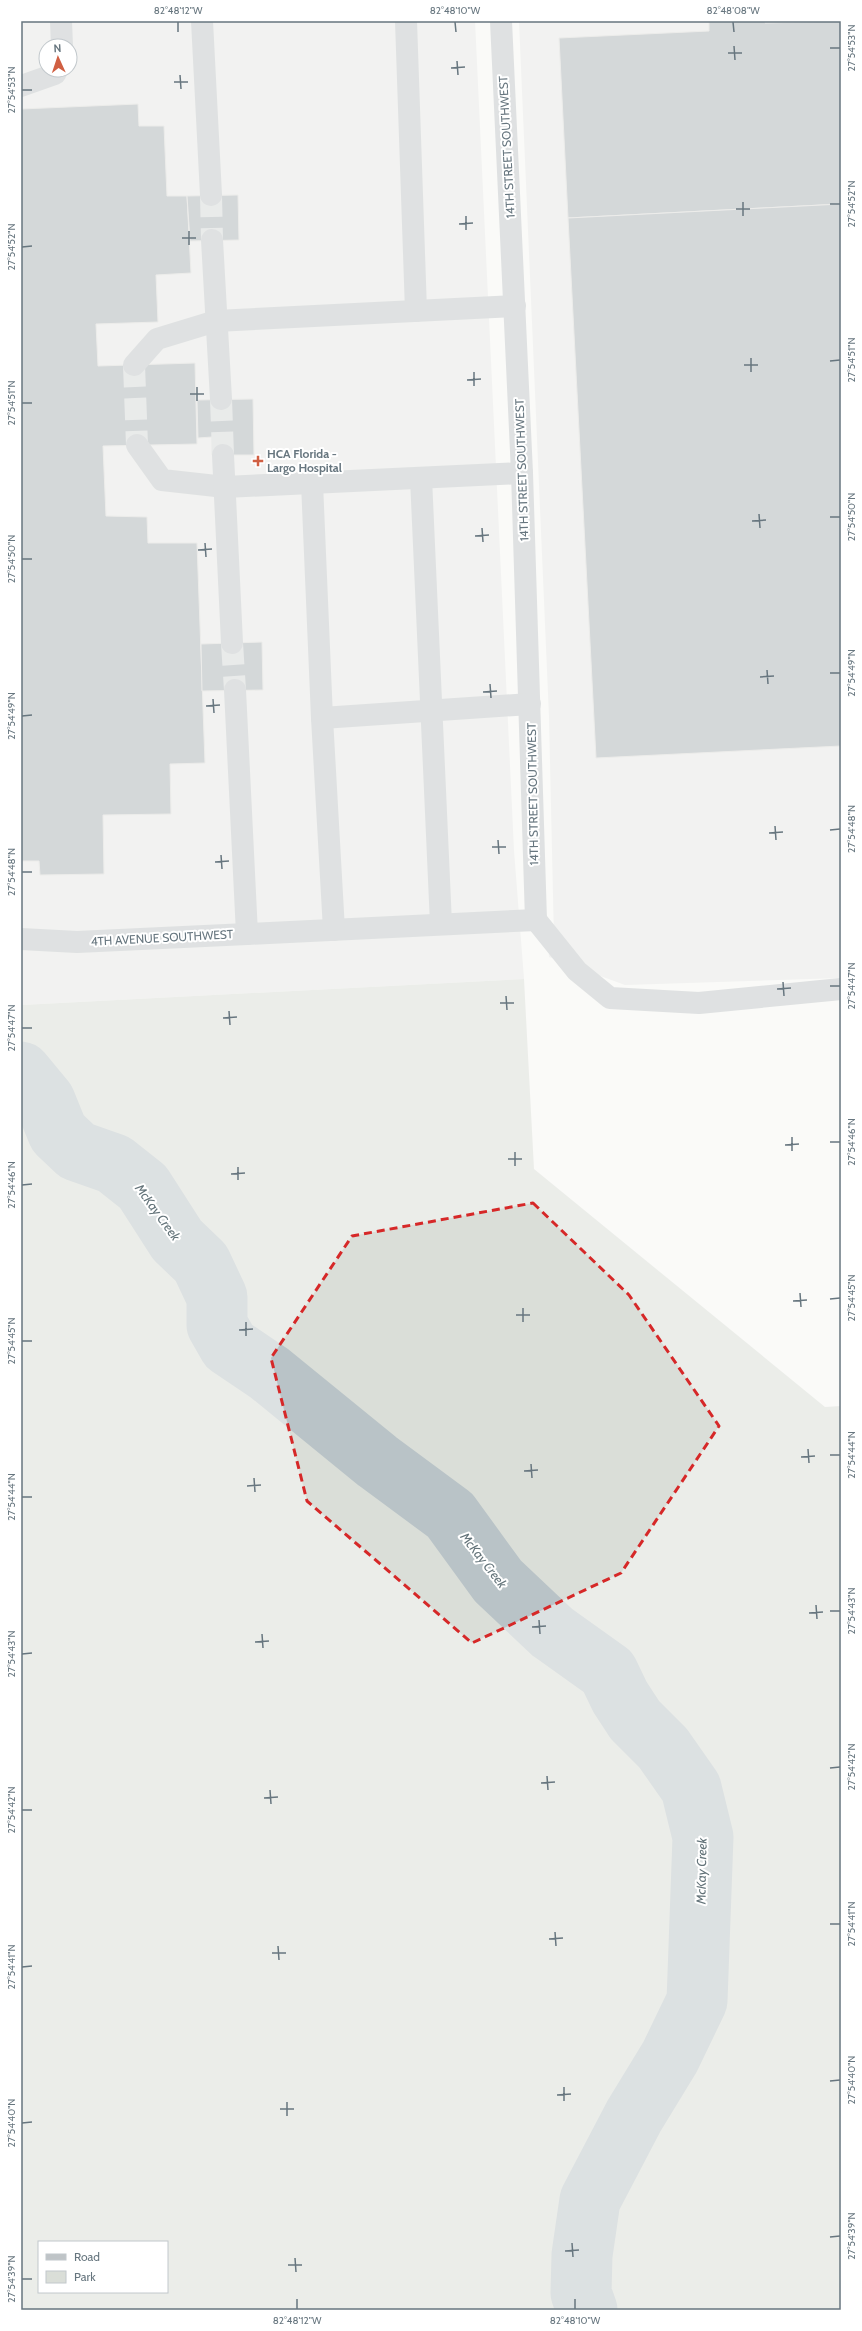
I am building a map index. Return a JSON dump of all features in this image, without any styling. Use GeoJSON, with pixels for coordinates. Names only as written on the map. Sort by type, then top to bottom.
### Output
{"type":"FeatureCollection","features":[{"type":"Feature","properties":{"kind":"street"},"geometry":{"type":"LineString","coordinates":[[61,21],[62,38]]}},
{"type":"Feature","properties":{"kind":"street"},"geometry":{"type":"LineString","coordinates":[[202,21],[211,195]]}},
{"type":"Feature","properties":{"kind":"street"},"geometry":{"type":"LineString","coordinates":[[406,21],[416,311]]}},
{"type":"Feature","properties":{"kind":"street","name":"14TH STREET SOUTHWEST"},"geometry":{"type":"LineString","coordinates":[[502,21],[522,473],[536,920]]}},
{"type":"Feature","properties":{"kind":"street"},"geometry":{"type":"LineString","coordinates":[[21,86],[44,78]]}},
{"type":"Feature","properties":{"kind":"street"},"geometry":{"type":"LineString","coordinates":[[212,240],[220,399]]}},
{"type":"Feature","properties":{"kind":"street"},"geometry":{"type":"LineString","coordinates":[[134,365],[157,339],[216,321],[515,306]]}},
{"type":"Feature","properties":{"kind":"street"},"geometry":{"type":"LineString","coordinates":[[138,445],[162,480],[225,487],[522,473]]}},
{"type":"Feature","properties":{"kind":"street"},"geometry":{"type":"LineString","coordinates":[[224,455],[232,644]]}},
{"type":"Feature","properties":{"kind":"street"},"geometry":{"type":"LineString","coordinates":[[421,478],[440,924]]}},
{"type":"Feature","properties":{"kind":"street"},"geometry":{"type":"LineString","coordinates":[[312,483],[322,718],[334,930]]}},
{"type":"Feature","properties":{"kind":"street"},"geometry":{"type":"LineString","coordinates":[[235,690],[247,934]]}},
{"type":"Feature","properties":{"kind":"street"},"geometry":{"type":"LineString","coordinates":[[322,718],[530,704]]}},
{"type":"Feature","properties":{"kind":"street"},"geometry":{"type":"LineString","coordinates":[[536,920],[578,971],[610,998],[699,1003],[841,989]]}},
{"type":"Feature","properties":{"kind":"street","name":"4TH AVENUE SOUTHWEST"},"geometry":{"type":"LineString","coordinates":[[21,939],[78,942],[536,920]]}},
{"type":"Feature","properties":{"kind":"highlighted area"},"geometry":{"type":"Polygon","coordinates":[[[533,1203],[629,1295],[719,1426],[621,1573],[472,1643],[307,1501],[271,1358],[352,1236],[533,1203]]]}},
{"type":"Feature","properties":{"kind":"shaded area","name":"HCA Florida - Largo Hospital"},"geometry":{"type":"Polygon","coordinates":[[[21,21],[475,21],[514,851],[524,979],[21,1005],[21,21]]]}},
{"type":"Feature","properties":{"kind":"shaded area"},"geometry":{"type":"Polygon","coordinates":[[[519,21],[841,21],[841,978],[625,985],[549,957],[548,939],[554,939],[549,716],[519,21]]]}},
{"type":"Feature","properties":{"kind":"green space"},"geometry":{"type":"Polygon","coordinates":[[[524,979],[534,1169],[825,1407],[841,1406],[841,2310],[21,2310],[21,1005],[524,979]]]}},
{"type":"Feature","properties":{"kind":"building"},"geometry":{"type":"Polygon","coordinates":[[[709,21],[765,21],[765,23],[841,21],[841,204],[568,218],[559,38],[709,31],[709,21]]]}},
{"type":"Feature","properties":{"kind":"building"},"geometry":{"type":"Polygon","coordinates":[[[138,104],[139,126],[164,126],[167,196],[187,196],[191,273],[156,275],[158,322],[96,324],[98,366],[195,363],[197,444],[103,446],[106,516],[147,517],[148,543],[197,543],[205,763],[170,764],[171,814],[103,815],[104,874],[40,875],[39,861],[21,861],[21,109],[138,104]]]}},
{"type":"Feature","properties":{"kind":"building"},"geometry":{"type":"Polygon","coordinates":[[[238,195],[239,240],[190,241],[187,196],[238,195]]]}},
{"type":"Feature","properties":{"kind":"building"},"geometry":{"type":"Polygon","coordinates":[[[841,204],[841,746],[596,758],[568,218],[841,204]]]}},
{"type":"Feature","properties":{"kind":"building"},"geometry":{"type":"Polygon","coordinates":[[[253,399],[254,455],[212,455],[212,437],[198,438],[197,400],[253,399]]]}},
{"type":"Feature","properties":{"kind":"building"},"geometry":{"type":"Polygon","coordinates":[[[262,642],[263,690],[202,691],[201,644],[262,642]]]}},
{"type":"Feature","properties":{"kind":"waterway","name":"McKay Creek"},"geometry":{"type":"LineString","coordinates":[[21,1072],[45,1101],[58,1133],[77,1151],[114,1164],[143,1187],[177,1240],[201,1263],[217,1297],[217,1325],[229,1346],[269,1373],[377,1461],[450,1515],[498,1581],[552,1632],[608,1672],[620,1697],[635,1720],[663,1748],[691,1788],[703,1837],[697,2001],[670,2057],[634,2116],[590,2200],[582,2255],[581,2293],[587,2310]]}},
{"type":"Feature","properties":{"kind":"tunnel"},"geometry":{"type":"LineString","coordinates":[[211,195],[212,240]]}},
{"type":"Feature","properties":{"kind":"tunnel"},"geometry":{"type":"LineString","coordinates":[[134,365],[137,445]]}},
{"type":"Feature","properties":{"kind":"tunnel"},"geometry":{"type":"LineString","coordinates":[[221,399],[223,455]]}},
{"type":"Feature","properties":{"kind":"tunnel"},"geometry":{"type":"LineString","coordinates":[[232,643],[235,690]]}},
{"type":"Feature","properties":{"kind":"place","name":"HCA Florida - Largo Hospital"},"geometry":{"type":"Point","coordinates":[258,461]}}]}
